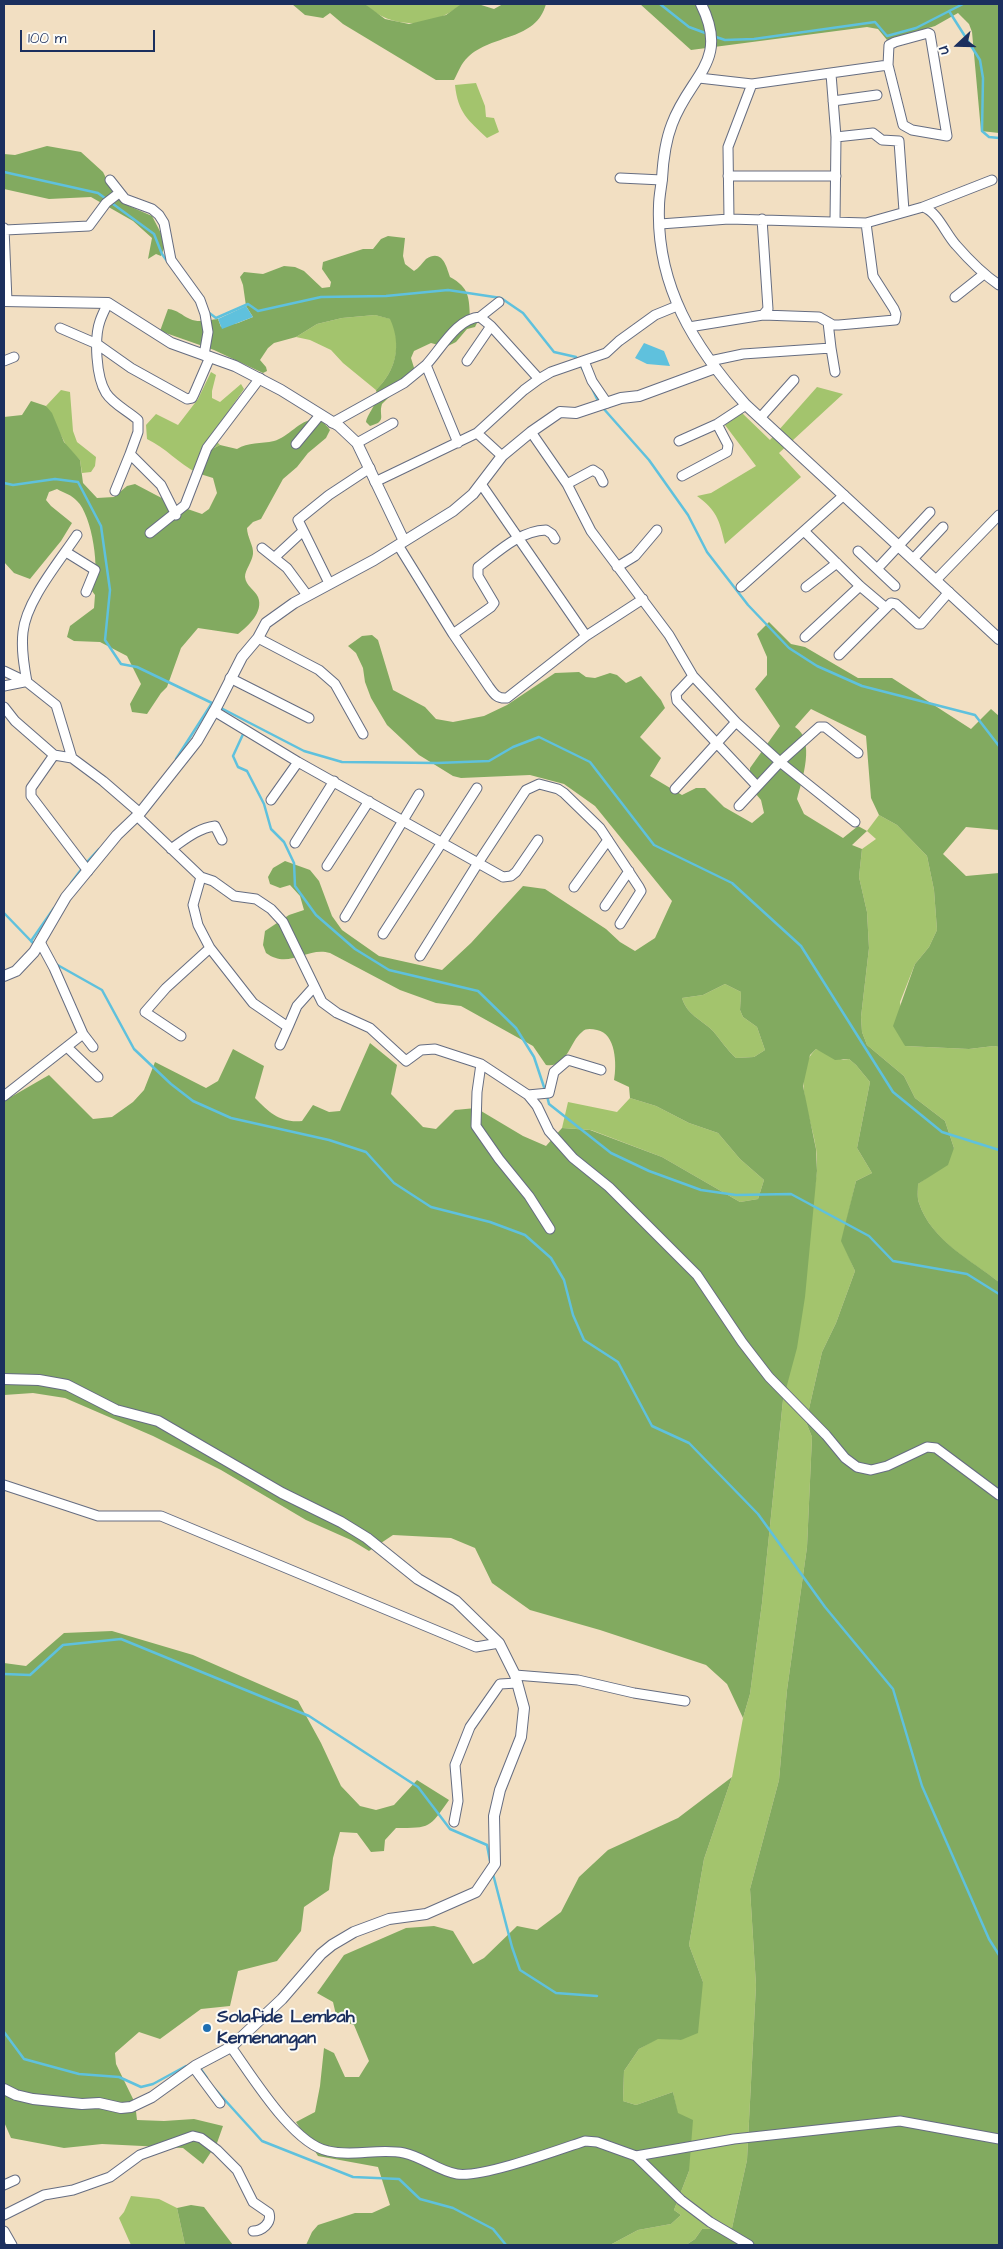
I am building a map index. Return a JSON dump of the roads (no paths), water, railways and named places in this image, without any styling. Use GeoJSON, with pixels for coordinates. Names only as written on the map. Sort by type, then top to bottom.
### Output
{"type":"FeatureCollection","features":[{"type":"Feature","properties":{"kind":"street"},"geometry":{"type":"LineString","coordinates":[[700,4],[711,34],[709,59],[699,78],[677,110],[672,124],[664,151],[659,206],[664,266],[677,306],[712,364],[746,405],[999,639]]}},
{"type":"Feature","properties":{"kind":"street"},"geometry":{"type":"LineString","coordinates":[[930,34],[947,136],[912,130],[903,125],[888,65],[889,45],[904,39],[930,34]]}},
{"type":"Feature","properties":{"kind":"street"},"geometry":{"type":"LineString","coordinates":[[699,78],[752,84],[888,65]]}},
{"type":"Feature","properties":{"kind":"street"},"geometry":{"type":"LineString","coordinates":[[831,74],[836,137],[836,221]]}},
{"type":"Feature","properties":{"kind":"street"},"geometry":{"type":"LineString","coordinates":[[729,219],[728,147],[752,84]]}},
{"type":"Feature","properties":{"kind":"street"},"geometry":{"type":"LineString","coordinates":[[833,100],[876,95]]}},
{"type":"Feature","properties":{"kind":"street"},"geometry":{"type":"LineString","coordinates":[[836,137],[873,133],[882,140],[899,141],[904,211]]}},
{"type":"Feature","properties":{"kind":"street"},"geometry":{"type":"LineString","coordinates":[[728,176],[836,176]]}},
{"type":"Feature","properties":{"kind":"street"},"geometry":{"type":"LineString","coordinates":[[620,178],[662,180]]}},
{"type":"Feature","properties":{"kind":"street"},"geometry":{"type":"LineString","coordinates":[[110,180],[112,198],[89,226],[4,229],[5,301],[108,303],[160,338],[235,366],[260,378],[350,436],[357,443],[370,468],[401,543],[453,634],[496,696],[506,698],[586,636],[644,599]]}},
{"type":"Feature","properties":{"kind":"street"},"geometry":{"type":"LineString","coordinates":[[660,224],[729,219],[866,223],[923,207],[992,180]]}},
{"type":"Feature","properties":{"kind":"street"},"geometry":{"type":"LineString","coordinates":[[60,328],[97,344],[131,368],[187,398],[192,398],[207,356],[208,332],[200,300],[171,260],[164,223],[159,215],[152,210],[130,202],[112,198]]}},
{"type":"Feature","properties":{"kind":"street"},"geometry":{"type":"LineString","coordinates":[[923,207],[931,210],[955,244],[984,274],[999,285]]}},
{"type":"Feature","properties":{"kind":"street"},"geometry":{"type":"LineString","coordinates":[[762,219],[768,309],[763,315]]}},
{"type":"Feature","properties":{"kind":"street"},"geometry":{"type":"LineString","coordinates":[[689,327],[763,315],[820,317],[828,322],[839,325],[891,322],[896,319],[894,309],[873,276],[866,223]]}},
{"type":"Feature","properties":{"kind":"street"},"geometry":{"type":"LineString","coordinates":[[954,297],[984,274]]}},
{"type":"Feature","properties":{"kind":"street"},"geometry":{"type":"LineString","coordinates":[[332,423],[404,383],[426,365],[462,323],[473,317],[480,317],[499,302]]}},
{"type":"Feature","properties":{"kind":"street"},"geometry":{"type":"LineString","coordinates":[[108,303],[100,321],[97,344],[99,377],[105,392],[112,400],[138,420],[138,432],[115,491]]}},
{"type":"Feature","properties":{"kind":"street"},"geometry":{"type":"LineString","coordinates":[[375,482],[477,433],[524,390],[551,372],[606,353],[619,341],[655,315],[677,306]]}},
{"type":"Feature","properties":{"kind":"street"},"geometry":{"type":"LineString","coordinates":[[480,317],[491,326],[539,380]]}},
{"type":"Feature","properties":{"kind":"street"},"geometry":{"type":"LineString","coordinates":[[828,322],[835,372]]}},
{"type":"Feature","properties":{"kind":"street"},"geometry":{"type":"LineString","coordinates":[[467,362],[491,326]]}},
{"type":"Feature","properties":{"kind":"street"},"geometry":{"type":"LineString","coordinates":[[4,976],[16,971],[37,946],[85,867],[117,835],[197,740],[242,657],[258,638],[266,623],[306,595],[401,543],[453,511],[473,494],[502,456],[531,432],[560,412],[576,413],[656,391],[712,364],[752,353],[831,348]]}},
{"type":"Feature","properties":{"kind":"street"},"geometry":{"type":"LineString","coordinates":[[4,361],[14,357]]}},
{"type":"Feature","properties":{"kind":"street"},"geometry":{"type":"LineString","coordinates":[[580,363],[592,381],[603,405]]}},
{"type":"Feature","properties":{"kind":"street"},"geometry":{"type":"LineString","coordinates":[[426,365],[458,443]]}},
{"type":"Feature","properties":{"kind":"street"},"geometry":{"type":"LineString","coordinates":[[150,533],[176,514],[188,500],[207,448],[260,378]]}},
{"type":"Feature","properties":{"kind":"street"},"geometry":{"type":"LineString","coordinates":[[760,418],[794,380]]}},
{"type":"Feature","properties":{"kind":"street"},"geometry":{"type":"LineString","coordinates":[[679,442],[718,424],[746,405]]}},
{"type":"Feature","properties":{"kind":"street"},"geometry":{"type":"LineString","coordinates":[[296,444],[320,415]]}},
{"type":"Feature","properties":{"kind":"street"},"geometry":{"type":"LineString","coordinates":[[357,443],[393,423]]}},
{"type":"Feature","properties":{"kind":"street"},"geometry":{"type":"LineString","coordinates":[[682,476],[727,452],[728,445],[718,424]]}},
{"type":"Feature","properties":{"kind":"street"},"geometry":{"type":"LineString","coordinates":[[531,432],[567,484],[591,531],[644,599],[693,676],[736,722],[780,762],[855,822]]}},
{"type":"Feature","properties":{"kind":"street"},"geometry":{"type":"LineString","coordinates":[[477,433],[502,456]]}},
{"type":"Feature","properties":{"kind":"street"},"geometry":{"type":"LineString","coordinates":[[130,454],[161,485],[176,514]]}},
{"type":"Feature","properties":{"kind":"street"},"geometry":{"type":"LineString","coordinates":[[329,583],[302,532],[298,522],[299,519],[329,495],[370,468]]}},
{"type":"Feature","properties":{"kind":"street"},"geometry":{"type":"LineString","coordinates":[[567,484],[593,470],[603,482]]}},
{"type":"Feature","properties":{"kind":"street"},"geometry":{"type":"LineString","coordinates":[[481,484],[586,636]]}},
{"type":"Feature","properties":{"kind":"street"},"geometry":{"type":"LineString","coordinates":[[741,587],[844,495]]}},
{"type":"Feature","properties":{"kind":"street"},"geometry":{"type":"LineString","coordinates":[[877,569],[930,512]]}},
{"type":"Feature","properties":{"kind":"street"},"geometry":{"type":"LineString","coordinates":[[936,580],[999,515]]}},
{"type":"Feature","properties":{"kind":"street"},"geometry":{"type":"LineString","coordinates":[[913,558],[944,527]]}},
{"type":"Feature","properties":{"kind":"street"},"geometry":{"type":"LineString","coordinates":[[453,634],[492,607],[494,603],[478,576],[478,567],[518,538],[539,530],[546,530],[555,539]]}},
{"type":"Feature","properties":{"kind":"street"},"geometry":{"type":"LineString","coordinates":[[618,567],[635,556],[657,530]]}},
{"type":"Feature","properties":{"kind":"street"},"geometry":{"type":"LineString","coordinates":[[804,531],[860,586],[886,608]]}},
{"type":"Feature","properties":{"kind":"street"},"geometry":{"type":"LineString","coordinates":[[275,558],[302,532]]}},
{"type":"Feature","properties":{"kind":"street"},"geometry":{"type":"LineString","coordinates":[[26,682],[22,648],[25,622],[37,596],[77,535]]}},
{"type":"Feature","properties":{"kind":"street"},"geometry":{"type":"LineString","coordinates":[[262,548],[295,578],[306,595]]}},
{"type":"Feature","properties":{"kind":"street"},"geometry":{"type":"LineString","coordinates":[[66,552],[95,570],[86,592]]}},
{"type":"Feature","properties":{"kind":"street"},"geometry":{"type":"LineString","coordinates":[[858,552],[895,586]]}},
{"type":"Feature","properties":{"kind":"street"},"geometry":{"type":"LineString","coordinates":[[806,587],[837,563]]}},
{"type":"Feature","properties":{"kind":"street"},"geometry":{"type":"LineString","coordinates":[[805,637],[860,586]]}},
{"type":"Feature","properties":{"kind":"street"},"geometry":{"type":"LineString","coordinates":[[839,655],[886,608],[894,603],[918,624],[921,624],[949,592]]}},
{"type":"Feature","properties":{"kind":"street"},"geometry":{"type":"LineString","coordinates":[[258,638],[319,670],[335,684],[363,734]]}},
{"type":"Feature","properties":{"kind":"street"},"geometry":{"type":"LineString","coordinates":[[4,671],[26,682],[56,705],[72,758]]}},
{"type":"Feature","properties":{"kind":"street"},"geometry":{"type":"LineString","coordinates":[[693,676],[676,694],[677,702],[757,786]]}},
{"type":"Feature","properties":{"kind":"street"},"geometry":{"type":"LineString","coordinates":[[230,678],[309,718]]}},
{"type":"Feature","properties":{"kind":"street"},"geometry":{"type":"LineString","coordinates":[[4,686],[26,682]]}},
{"type":"Feature","properties":{"kind":"street"},"geometry":{"type":"LineString","coordinates":[[4,707],[15,720],[54,755],[72,758],[103,781],[137,812],[170,849],[201,877],[213,881],[234,896],[256,899],[271,909],[283,922],[314,987],[329,1008],[370,1028],[406,1060],[421,1050],[435,1050],[481,1064],[528,1095],[538,1106],[549,1131],[573,1158],[609,1188],[697,1275],[742,1342],[769,1377],[826,1435],[844,1458],[857,1467],[871,1470],[887,1466],[927,1447],[936,1448],[999,1496]]}},
{"type":"Feature","properties":{"kind":"street"},"geometry":{"type":"LineString","coordinates":[[216,708],[245,729],[298,762],[503,877],[511,876],[538,840]]}},
{"type":"Feature","properties":{"kind":"street"},"geometry":{"type":"LineString","coordinates":[[675,789],[736,722]]}},
{"type":"Feature","properties":{"kind":"street"},"geometry":{"type":"LineString","coordinates":[[739,806],[780,762],[819,727],[825,727],[858,753]]}},
{"type":"Feature","properties":{"kind":"street"},"geometry":{"type":"LineString","coordinates":[[54,755],[31,788],[31,796],[85,867]]}},
{"type":"Feature","properties":{"kind":"street"},"geometry":{"type":"LineString","coordinates":[[271,800],[298,762]]}},
{"type":"Feature","properties":{"kind":"street"},"geometry":{"type":"LineString","coordinates":[[296,843],[334,781]]}},
{"type":"Feature","properties":{"kind":"street"},"geometry":{"type":"LineString","coordinates":[[420,956],[526,790],[539,784],[564,792],[600,828],[629,871],[640,891],[620,924]]}},
{"type":"Feature","properties":{"kind":"street"},"geometry":{"type":"LineString","coordinates":[[383,934],[477,788]]}},
{"type":"Feature","properties":{"kind":"street"},"geometry":{"type":"LineString","coordinates":[[345,917],[419,794]]}},
{"type":"Feature","properties":{"kind":"street"},"geometry":{"type":"LineString","coordinates":[[327,866],[369,802]]}},
{"type":"Feature","properties":{"kind":"street"},"geometry":{"type":"LineString","coordinates":[[170,849],[196,832],[215,826],[222,840]]}},
{"type":"Feature","properties":{"kind":"street"},"geometry":{"type":"LineString","coordinates":[[574,887],[608,840]]}},
{"type":"Feature","properties":{"kind":"street"},"geometry":{"type":"LineString","coordinates":[[605,906],[629,871]]}},
{"type":"Feature","properties":{"kind":"street"},"geometry":{"type":"LineString","coordinates":[[201,877],[192,905],[198,925],[210,948],[253,1003],[288,1027]]}},
{"type":"Feature","properties":{"kind":"street"},"geometry":{"type":"LineString","coordinates":[[37,946],[50,958],[83,1034],[93,1047]]}},
{"type":"Feature","properties":{"kind":"street"},"geometry":{"type":"LineString","coordinates":[[181,1036],[145,1012],[166,988],[210,948]]}},
{"type":"Feature","properties":{"kind":"street"},"geometry":{"type":"LineString","coordinates":[[280,1044],[297,1006],[314,987]]}},
{"type":"Feature","properties":{"kind":"street"},"geometry":{"type":"LineString","coordinates":[[4,1096],[68,1048],[83,1034]]}},
{"type":"Feature","properties":{"kind":"street"},"geometry":{"type":"LineString","coordinates":[[68,1048],[98,1077]]}},
{"type":"Feature","properties":{"kind":"street"},"geometry":{"type":"LineString","coordinates":[[528,1095],[545,1093],[554,1072],[568,1060],[601,1070]]}},
{"type":"Feature","properties":{"kind":"street"},"geometry":{"type":"LineString","coordinates":[[481,1064],[477,1092],[476,1126],[499,1159],[529,1196],[550,1229]]}},
{"type":"Feature","properties":{"kind":"street"},"geometry":{"type":"LineString","coordinates":[[4,1379],[60,1383],[116,1410],[158,1421],[282,1493],[341,1522],[367,1538],[418,1579],[456,1601],[499,1643],[516,1679],[524,1708],[521,1737],[500,1790],[494,1816],[496,1864],[488,1878],[476,1892],[444,1908],[426,1914],[389,1919],[354,1932],[332,1945],[321,1954],[282,1999],[231,2047],[197,2066],[152,2098],[131,2107],[121,2108],[99,2103],[82,2104],[33,2099],[16,2095],[4,2089]]}},
{"type":"Feature","properties":{"kind":"street"},"geometry":{"type":"LineString","coordinates":[[4,1485],[98,1516],[161,1516],[476,1647],[499,1643]]}},
{"type":"Feature","properties":{"kind":"street"},"geometry":{"type":"LineString","coordinates":[[454,1822],[458,1801],[455,1765],[470,1727],[500,1684],[516,1679],[578,1680],[634,1693],[685,1701]]}},
{"type":"Feature","properties":{"kind":"street"},"geometry":{"type":"LineString","coordinates":[[231,2047],[294,2131],[314,2146],[327,2151],[404,2153],[460,2174],[482,2172],[585,2140],[597,2142],[636,2156],[681,2200],[710,2222],[749,2245]]}},
{"type":"Feature","properties":{"kind":"street"},"geometry":{"type":"LineString","coordinates":[[197,2066],[220,2103]]}},
{"type":"Feature","properties":{"kind":"street"},"geometry":{"type":"LineString","coordinates":[[636,2156],[734,2139],[900,2121],[999,2138]]}},
{"type":"Feature","properties":{"kind":"street"},"geometry":{"type":"LineString","coordinates":[[4,2215],[44,2195],[73,2190],[110,2177],[126,2168],[140,2155],[193,2136],[201,2138],[218,2150],[237,2170],[253,2202],[269,2213],[270,2216],[264,2228],[253,2231]]}},
{"type":"Feature","properties":{"kind":"street"},"geometry":{"type":"LineString","coordinates":[[4,2185],[15,2180]]}},
{"type":"Feature","properties":{"kind":"street"},"geometry":{"type":"LineString","coordinates":[[4,2231],[12,2245]]}},
{"type":"Feature","properties":{"kind":"water"},"geometry":{"type":"Polygon","coordinates":[[[246,306],[253,317],[222,329],[218,319],[246,306]]]}},
{"type":"Feature","properties":{"kind":"water"},"geometry":{"type":"Polygon","coordinates":[[[644,343],[664,351],[670,366],[647,364],[635,358],[644,343]]]}},
{"type":"Feature","properties":{"kind":"waterway"},"geometry":{"type":"LineString","coordinates":[[660,4],[689,27],[708,34]]}},
{"type":"Feature","properties":{"kind":"waterway"},"geometry":{"type":"LineString","coordinates":[[713,36],[725,40],[754,39],[875,22],[887,36],[916,28],[963,4]]}},
{"type":"Feature","properties":{"kind":"waterway"},"geometry":{"type":"LineString","coordinates":[[949,11],[980,60],[983,78],[982,131],[989,137],[999,138]]}},
{"type":"Feature","properties":{"kind":"waterway"},"geometry":{"type":"LineString","coordinates":[[4,172],[98,193],[154,234],[167,261]]}},
{"type":"Feature","properties":{"kind":"waterway"},"geometry":{"type":"LineString","coordinates":[[208,312],[216,318],[248,304],[258,311],[321,297],[386,296],[448,290],[501,298],[523,313],[554,352],[576,357],[583,370]]}},
{"type":"Feature","properties":{"kind":"waterway"},"geometry":{"type":"LineString","coordinates":[[591,386],[598,401]]}},
{"type":"Feature","properties":{"kind":"waterway"},"geometry":{"type":"LineString","coordinates":[[603,408],[649,460],[688,515],[707,552],[748,605],[789,648],[817,666],[862,686],[975,715],[999,746]]}},
{"type":"Feature","properties":{"kind":"waterway"},"geometry":{"type":"LineString","coordinates":[[4,483],[13,485],[55,479],[78,482],[101,526],[110,590],[105,640],[121,664],[137,667],[212,703]]}},
{"type":"Feature","properties":{"kind":"waterway"},"geometry":{"type":"LineString","coordinates":[[176,759],[212,703]]}},
{"type":"Feature","properties":{"kind":"waterway"},"geometry":{"type":"LineString","coordinates":[[219,707],[304,751],[342,762],[437,763],[489,761],[513,747],[539,737],[590,762],[654,845],[732,883],[801,946],[893,1092],[942,1132],[999,1150]]}},
{"type":"Feature","properties":{"kind":"waterway"},"geometry":{"type":"LineString","coordinates":[[244,732],[233,756],[238,767],[247,771],[264,804],[271,829],[284,842],[294,863],[295,886],[316,915],[355,949],[389,970],[478,991],[516,1028],[534,1057],[545,1090]]}},
{"type":"Feature","properties":{"kind":"waterway"},"geometry":{"type":"LineString","coordinates":[[86,863],[99,849]]}},
{"type":"Feature","properties":{"kind":"waterway"},"geometry":{"type":"LineString","coordinates":[[71,883],[83,867]]}},
{"type":"Feature","properties":{"kind":"waterway"},"geometry":{"type":"LineString","coordinates":[[34,944],[31,941],[54,908]]}},
{"type":"Feature","properties":{"kind":"waterway"},"geometry":{"type":"LineString","coordinates":[[4,913],[31,941]]}},
{"type":"Feature","properties":{"kind":"waterway"},"geometry":{"type":"LineString","coordinates":[[54,963],[102,990],[134,1049],[171,1084],[193,1101],[231,1118],[329,1140],[366,1152],[394,1183],[431,1207],[490,1222],[525,1235],[551,1258],[564,1280],[573,1315],[584,1340],[618,1362],[652,1426],[689,1443],[758,1514],[825,1607],[893,1689],[922,1786],[989,1939],[999,1955]]}},
{"type":"Feature","properties":{"kind":"waterway"},"geometry":{"type":"LineString","coordinates":[[547,1096],[549,1104],[611,1153],[649,1171],[701,1190],[736,1195],[791,1194],[869,1236],[893,1261],[967,1274],[999,1294]]}},
{"type":"Feature","properties":{"kind":"waterway"},"geometry":{"type":"LineString","coordinates":[[4,1674],[30,1675],[63,1645],[121,1639],[309,1716],[418,1787],[450,1829],[487,1845],[490,1861]]}},
{"type":"Feature","properties":{"kind":"waterway"},"geometry":{"type":"LineString","coordinates":[[493,1874],[520,1970],[556,1993],[597,1996]]}},
{"type":"Feature","properties":{"kind":"waterway"},"geometry":{"type":"LineString","coordinates":[[4,2032],[24,2059],[79,2074],[119,2077],[141,2087],[153,2084],[186,2066]]}},
{"type":"Feature","properties":{"kind":"waterway"},"geometry":{"type":"LineString","coordinates":[[200,2068],[207,2078]]}},
{"type":"Feature","properties":{"kind":"waterway"},"geometry":{"type":"LineString","coordinates":[[214,2088],[262,2141],[353,2177],[399,2179],[420,2199],[453,2208],[493,2229],[506,2245]]}},
{"type":"Feature","properties":{"kind":"place","name":"Solafide Lembah Kemenangan"},"geometry":{"type":"Point","coordinates":[207,2028]}}]}
